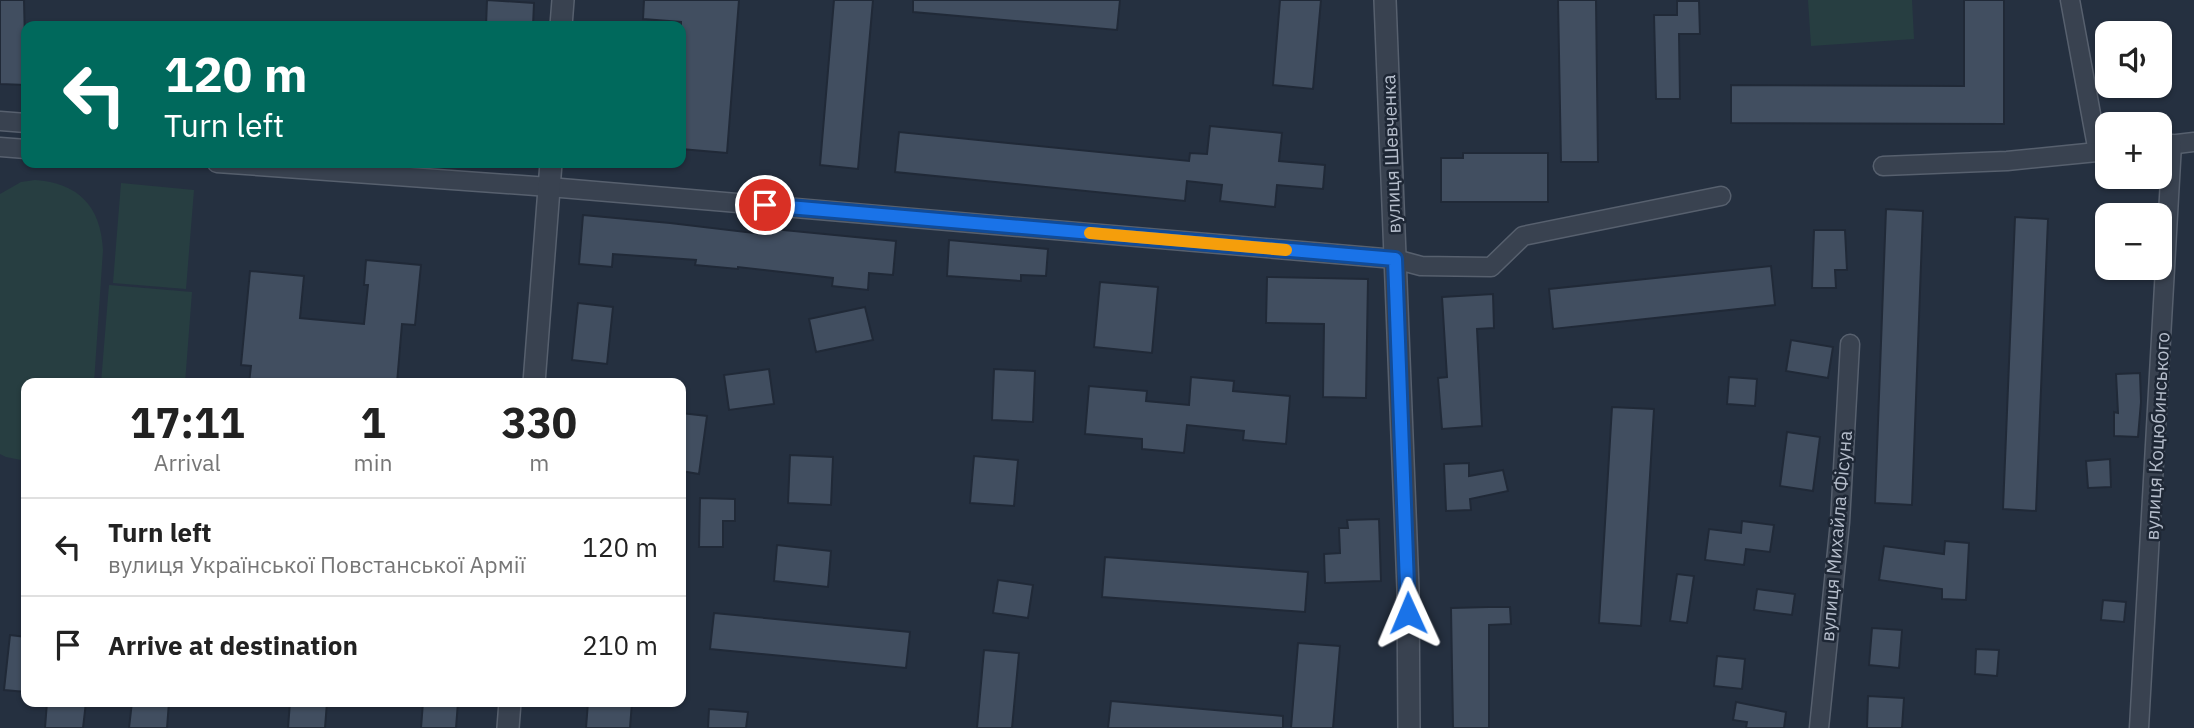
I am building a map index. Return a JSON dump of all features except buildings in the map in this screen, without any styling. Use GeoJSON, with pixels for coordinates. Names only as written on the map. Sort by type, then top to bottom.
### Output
{"type":"FeatureCollection","features":[{"type":"Feature","properties":{"kind":"street"},"geometry":{"type":"LineString","coordinates":[[561,21],[563,0]]}},
{"type":"Feature","properties":{"kind":"street","name":"вулиця Шевченка"},"geometry":{"type":"LineString","coordinates":[[1385,0],[1408,589],[1409,728]]}},
{"type":"Feature","properties":{"kind":"street"},"geometry":{"type":"LineString","coordinates":[[2070,0],[2095,115]]}},
{"type":"Feature","properties":{"kind":"street"},"geometry":{"type":"LineString","coordinates":[[0,121],[21,123]]}},
{"type":"Feature","properties":{"kind":"street"},"geometry":{"type":"LineString","coordinates":[[2172,144],[2194,142]]}},
{"type":"Feature","properties":{"kind":"street"},"geometry":{"type":"LineString","coordinates":[[0,147],[21,149]]}},
{"type":"Feature","properties":{"kind":"street"},"geometry":{"type":"LineString","coordinates":[[1883,166],[2007,161],[2095,153]]}},
{"type":"Feature","properties":{"kind":"street"},"geometry":{"type":"LineString","coordinates":[[286,168],[549,187],[1395,259],[1421,266],[1491,267],[1523,236],[1721,195]]}},
{"type":"Feature","properties":{"kind":"street"},"geometry":{"type":"LineString","coordinates":[[534,378],[550,168]]}},
{"type":"Feature","properties":{"kind":"street","name":"вулиця Коцюбинського"},"geometry":{"type":"LineString","coordinates":[[2139,728],[2164,189]]}},
{"type":"Feature","properties":{"kind":"street","name":"вулиця Михайла Фісуна"},"geometry":{"type":"LineString","coordinates":[[1819,728],[1840,522],[1850,344]]}},
{"type":"Feature","properties":{"kind":"street"},"geometry":{"type":"LineString","coordinates":[[508,728],[510,707]]}},
{"type":"Feature","properties":{"kind":"green space"},"geometry":{"type":"Polygon","coordinates":[[[1808,0],[1912,0],[1914,39],[1811,46],[1808,0]]]}},
{"type":"Feature","properties":{"kind":"green space"},"geometry":{"type":"Polygon","coordinates":[[[21,182],[50,182],[75,192],[92,209],[98,221],[103,250],[94,378],[21,378],[21,460],[0,454],[0,194],[21,182]]]}},
{"type":"Feature","properties":{"kind":"green space"},"geometry":{"type":"Polygon","coordinates":[[[121,183],[194,190],[186,289],[113,283],[121,183]]]}},
{"type":"Feature","properties":{"kind":"green space"},"geometry":{"type":"Polygon","coordinates":[[[109,285],[192,292],[185,378],[101,378],[109,285]]]}},
{"type":"Feature","properties":{"kind":"slow traffic"},"geometry":{"type":"LineString","coordinates":[[1090,233],[1286,250]]}},
{"type":"Feature","properties":{"kind":"route"},"geometry":{"type":"LineString","coordinates":[[765,205],[1395,259],[1408,613]]}}]}
